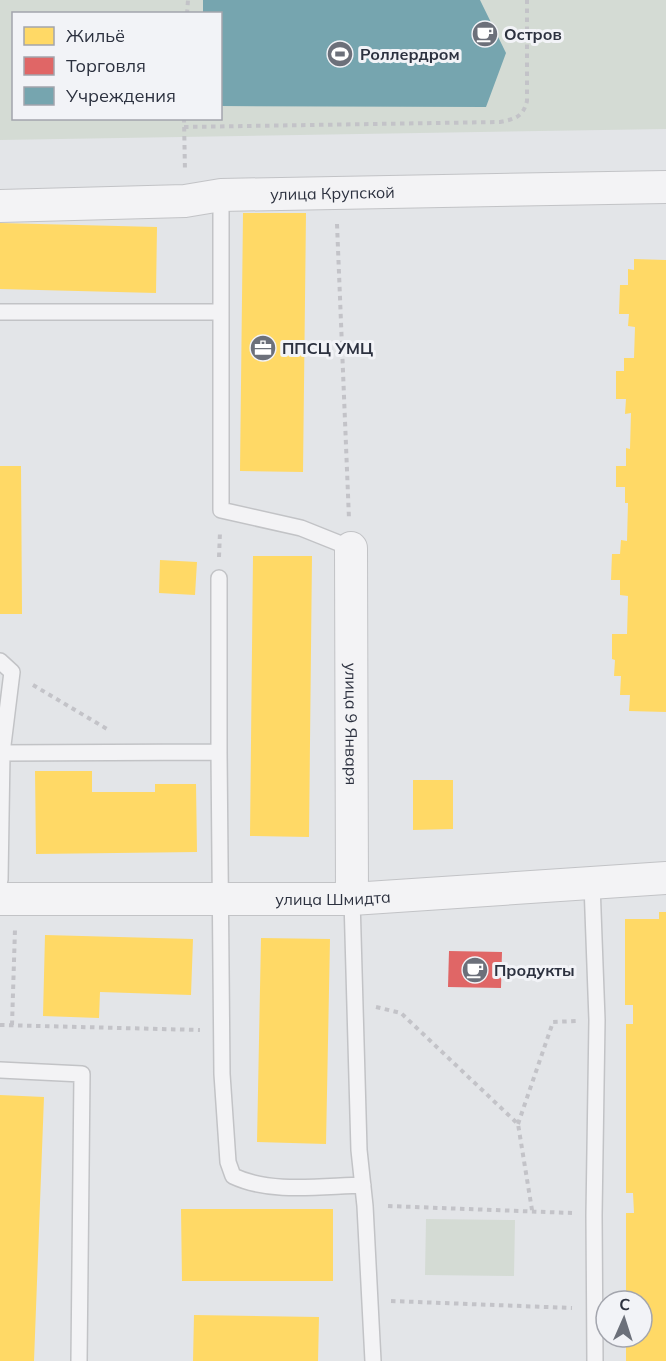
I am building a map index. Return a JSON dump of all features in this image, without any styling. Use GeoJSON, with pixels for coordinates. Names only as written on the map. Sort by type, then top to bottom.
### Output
{"type":"FeatureCollection","features":[{"type":"Feature","properties":{"kind":"street","name":"улица Крупской"},"geometry":{"type":"LineString","coordinates":[[0,206],[185,201],[221,195],[666,187]]}},
{"type":"Feature","properties":{"kind":"street","name":"улица 9 Января"},"geometry":{"type":"LineString","coordinates":[[351,548],[352,899]]}},
{"type":"Feature","properties":{"kind":"street","name":"улица Шмидта"},"geometry":{"type":"LineString","coordinates":[[5,893],[220,899],[352,899],[666,878]]}},
{"type":"Feature","properties":{"kind":"lane"},"geometry":{"type":"LineString","coordinates":[[221,195],[221,510],[301,528],[351,548]]}},
{"type":"Feature","properties":{"kind":"lane"},"geometry":{"type":"LineString","coordinates":[[0,312],[221,312]]}},
{"type":"Feature","properties":{"kind":"lane"},"geometry":{"type":"LineString","coordinates":[[219,578],[221,1030],[228,1162],[233,1176],[247,1183],[292,1187],[363,1185]]}},
{"type":"Feature","properties":{"kind":"lane"},"geometry":{"type":"LineString","coordinates":[[0,661],[12,672],[1,753],[5,893]]}},
{"type":"Feature","properties":{"kind":"lane"},"geometry":{"type":"LineString","coordinates":[[1,753],[219,752]]}},
{"type":"Feature","properties":{"kind":"lane"},"geometry":{"type":"LineString","coordinates":[[591,884],[597,1020],[594,1289]]}},
{"type":"Feature","properties":{"kind":"lane"},"geometry":{"type":"LineString","coordinates":[[352,899],[359,1150],[365,1206],[373,1361]]}},
{"type":"Feature","properties":{"kind":"lane"},"geometry":{"type":"LineString","coordinates":[[0,1070],[82,1074],[79,1361]]}},
{"type":"Feature","properties":{"kind":"path"},"geometry":{"type":"LineString","coordinates":[[184,127],[488,123],[516,119],[524,111],[527,101],[527,0]]}},
{"type":"Feature","properties":{"kind":"path"},"geometry":{"type":"LineString","coordinates":[[184,120],[185,201]]}},
{"type":"Feature","properties":{"kind":"path"},"geometry":{"type":"LineString","coordinates":[[336,193],[351,548]]}},
{"type":"Feature","properties":{"kind":"path"},"geometry":{"type":"LineString","coordinates":[[219,578],[221,510]]}},
{"type":"Feature","properties":{"kind":"path"},"geometry":{"type":"LineString","coordinates":[[12,672],[144,751]]}},
{"type":"Feature","properties":{"kind":"path"},"geometry":{"type":"LineString","coordinates":[[5,893],[12,1025]]}},
{"type":"Feature","properties":{"kind":"path"},"geometry":{"type":"LineString","coordinates":[[355,1002],[401,1013],[518,1124]]}},
{"type":"Feature","properties":{"kind":"path"},"geometry":{"type":"LineString","coordinates":[[532,1210],[518,1124],[553,1022],[597,1020]]}},
{"type":"Feature","properties":{"kind":"path"},"geometry":{"type":"LineString","coordinates":[[0,1025],[221,1030]]}},
{"type":"Feature","properties":{"kind":"path"},"geometry":{"type":"LineString","coordinates":[[365,1206],[532,1210],[594,1215]]}},
{"type":"Feature","properties":{"kind":"path"},"geometry":{"type":"LineString","coordinates":[[369,1300],[594,1309]]}},
{"type":"Feature","properties":{"kind":"shaded area"},"geometry":{"type":"Polygon","coordinates":[[[0,0],[666,0],[666,129],[0,140],[0,0]]]}},
{"type":"Feature","properties":{"kind":"shaded area"},"geometry":{"type":"Polygon","coordinates":[[[426,1219],[515,1220],[514,1276],[425,1275],[426,1219]]]}},
{"type":"Feature","properties":{"kind":"building: Жильё"},"geometry":{"type":"Polygon","coordinates":[[[243,213],[306,213],[303,472],[240,471],[243,213]]]}},
{"type":"Feature","properties":{"kind":"building: Жильё"},"geometry":{"type":"Polygon","coordinates":[[[0,223],[157,227],[156,293],[0,289],[0,223]]]}},
{"type":"Feature","properties":{"kind":"building: Жильё"},"geometry":{"type":"Polygon","coordinates":[[[634,259],[666,260],[666,712],[629,711],[630,695],[620,695],[621,676],[614,676],[615,660],[612,659],[612,634],[627,634],[628,596],[620,595],[620,580],[611,580],[612,554],[620,554],[621,540],[627,541],[628,503],[625,503],[625,487],[616,487],[616,466],[626,466],[626,448],[630,449],[631,413],[625,414],[626,399],[616,399],[616,371],[624,371],[624,358],[634,358],[635,327],[628,326],[629,314],[619,314],[620,285],[628,285],[628,269],[634,270],[634,259]]]}},
{"type":"Feature","properties":{"kind":"building: Жильё"},"geometry":{"type":"Polygon","coordinates":[[[0,466],[21,466],[22,614],[0,614],[0,466]]]}},
{"type":"Feature","properties":{"kind":"building: Жильё"},"geometry":{"type":"Polygon","coordinates":[[[253,556],[312,556],[309,837],[250,836],[253,556]]]}},
{"type":"Feature","properties":{"kind":"building: Жильё"},"geometry":{"type":"Polygon","coordinates":[[[160,560],[197,562],[195,595],[159,593],[160,560]]]}},
{"type":"Feature","properties":{"kind":"building: Жильё"},"geometry":{"type":"Polygon","coordinates":[[[35,771],[92,771],[92,792],[155,792],[155,784],[196,784],[197,852],[36,854],[35,771]]]}},
{"type":"Feature","properties":{"kind":"building: Жильё"},"geometry":{"type":"Polygon","coordinates":[[[413,780],[453,780],[453,829],[413,830],[413,780]]]}},
{"type":"Feature","properties":{"kind":"building: Жильё"},"geometry":{"type":"Polygon","coordinates":[[[659,912],[666,912],[666,1361],[626,1361],[626,1349],[654,1349],[654,1289],[626,1289],[626,1213],[634,1213],[633,1193],[626,1193],[626,1024],[633,1024],[633,1005],[625,1005],[625,919],[659,919],[659,912]]]}},
{"type":"Feature","properties":{"kind":"building: Жильё"},"geometry":{"type":"Polygon","coordinates":[[[45,935],[193,939],[191,995],[100,992],[99,1018],[43,1016],[45,935]]]}},
{"type":"Feature","properties":{"kind":"building: Жильё"},"geometry":{"type":"Polygon","coordinates":[[[261,938],[330,939],[326,1144],[257,1142],[261,938]]]}},
{"type":"Feature","properties":{"kind":"building: Жильё"},"geometry":{"type":"Polygon","coordinates":[[[0,1095],[44,1097],[34,1361],[0,1361],[0,1095]]]}},
{"type":"Feature","properties":{"kind":"building: Жильё"},"geometry":{"type":"Polygon","coordinates":[[[181,1209],[333,1209],[333,1281],[182,1281],[181,1209]]]}},
{"type":"Feature","properties":{"kind":"building: Жильё"},"geometry":{"type":"Polygon","coordinates":[[[194,1315],[319,1317],[318,1361],[193,1361],[194,1315]]]}},
{"type":"Feature","properties":{"kind":"building: Торговля","name":"Продукты"},"geometry":{"type":"Polygon","coordinates":[[[449,951],[502,952],[501,988],[448,987],[449,951]]]}},
{"type":"Feature","properties":{"kind":"building: Учреждения"},"geometry":{"type":"Polygon","coordinates":[[[203,0],[480,0],[506,53],[486,107],[222,106],[222,12],[203,12],[203,0]]]}},
{"type":"Feature","properties":{"kind":"place","name":"Остров"},"geometry":{"type":"Point","coordinates":[485,34]}},
{"type":"Feature","properties":{"kind":"place","name":"Роллердром"},"geometry":{"type":"Point","coordinates":[340,54]}},
{"type":"Feature","properties":{"kind":"place","name":"ППСЦ УМЦ"},"geometry":{"type":"Point","coordinates":[263,348]}},
{"type":"Feature","properties":{"kind":"place","name":"Продукты"},"geometry":{"type":"Point","coordinates":[475,970]}}]}
